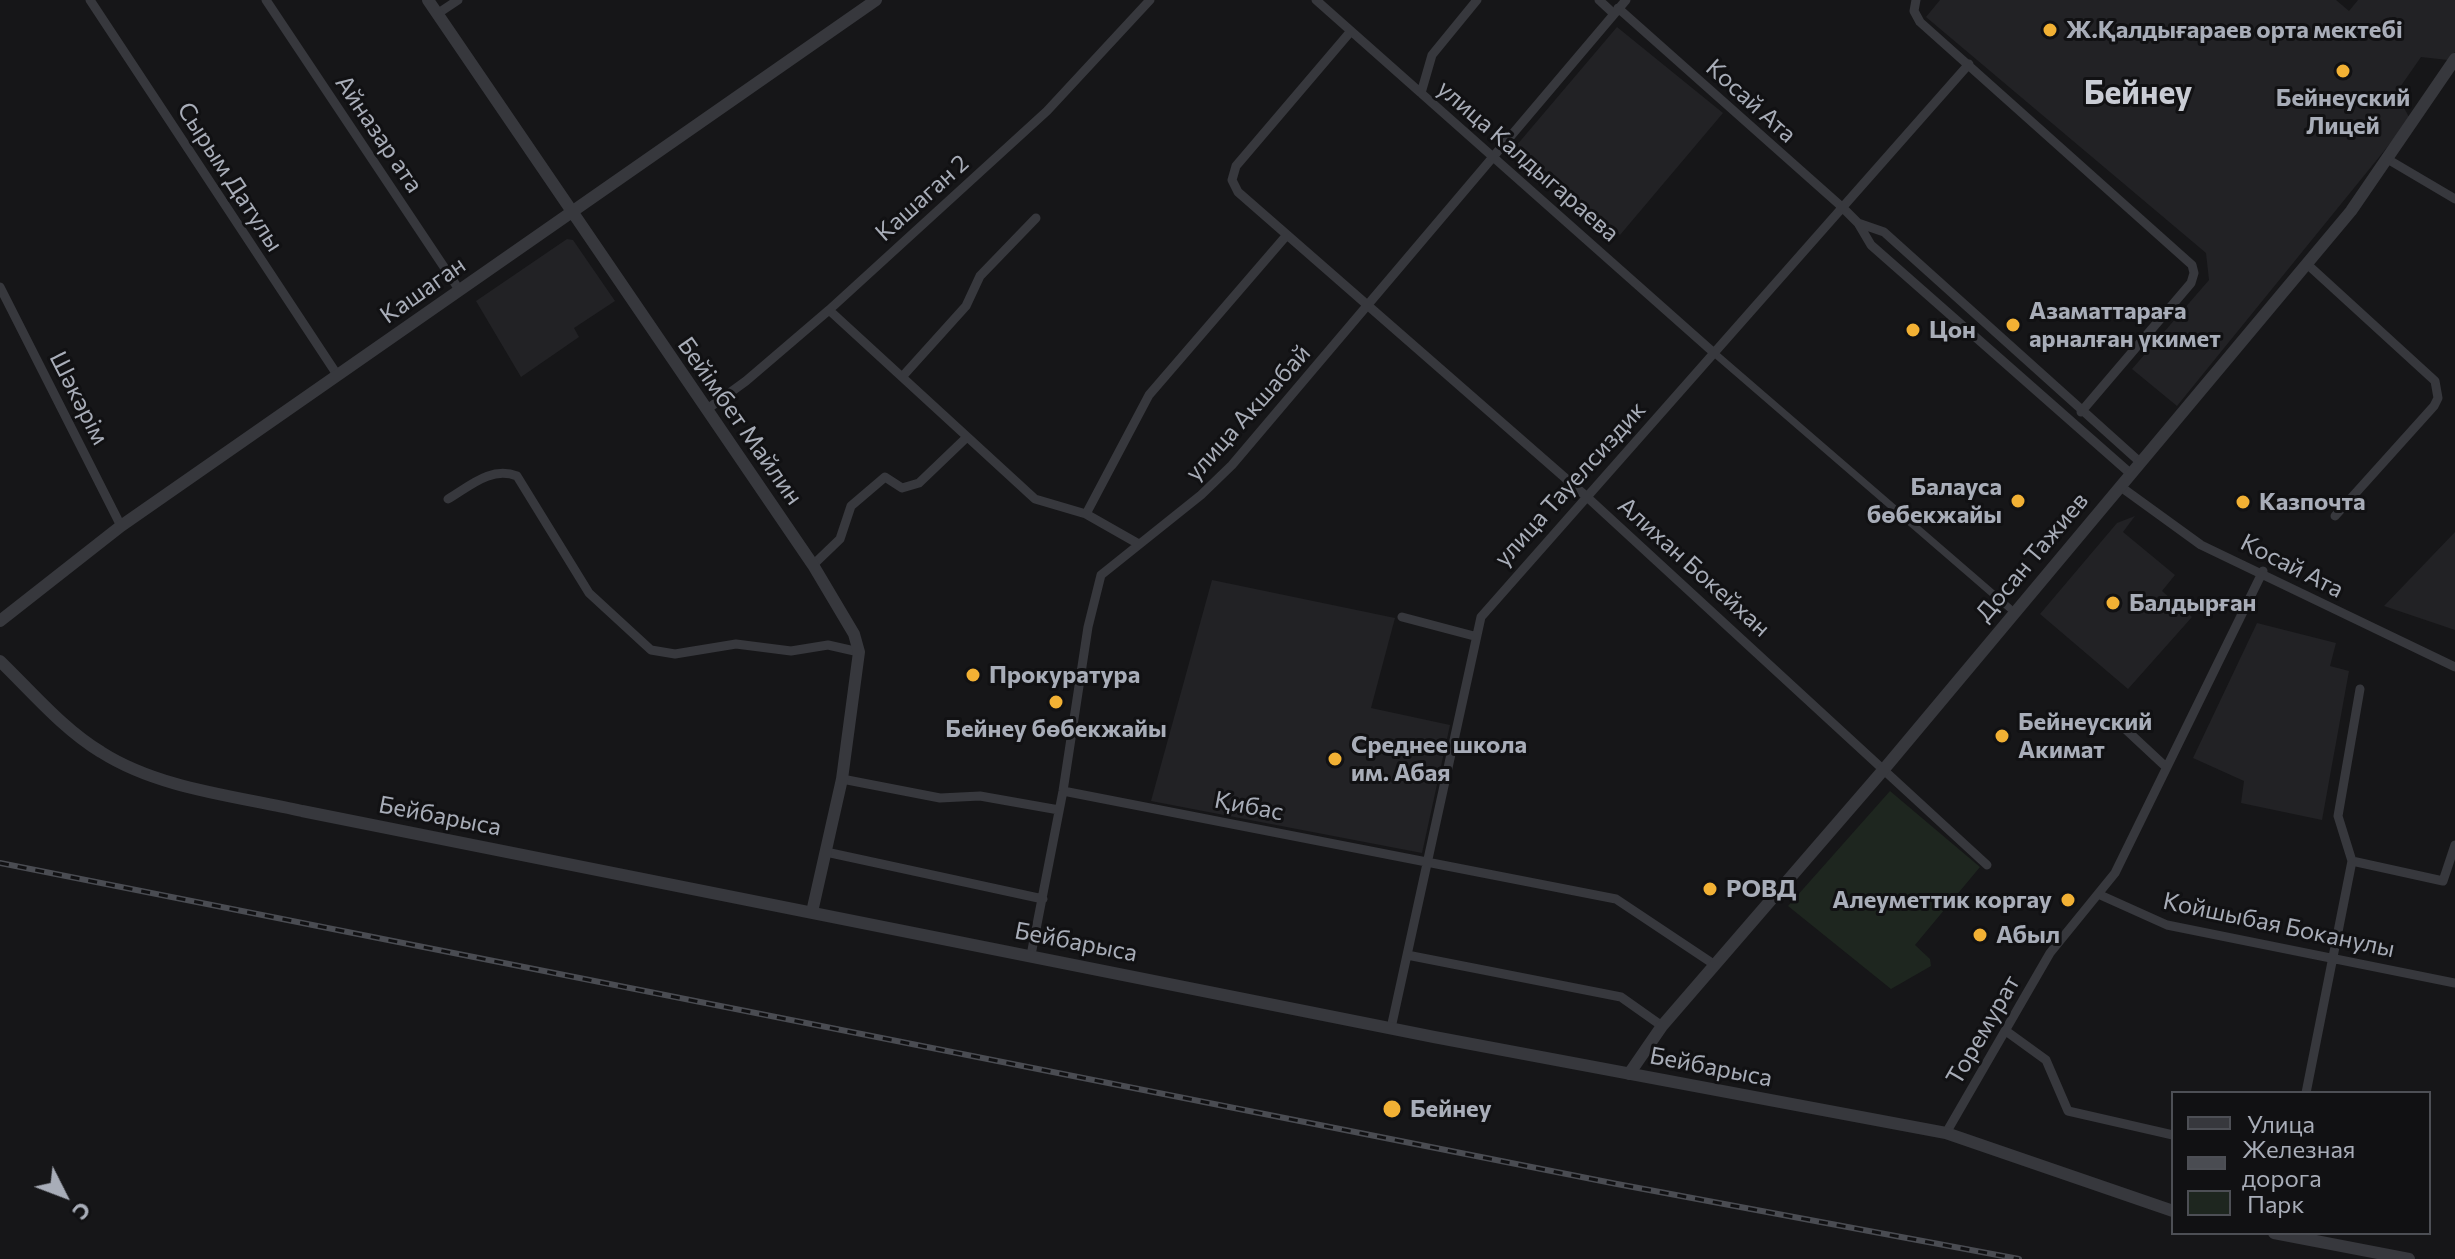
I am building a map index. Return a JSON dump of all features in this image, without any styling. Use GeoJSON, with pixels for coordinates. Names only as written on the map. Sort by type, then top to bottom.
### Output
{"type":"FeatureCollection","features":[{"type":"Feature","properties":{"kind":"street","name":"Сырым Датулы"},"geometry":{"type":"LineString","coordinates":[[90,0],[338,376]]}},
{"type":"Feature","properties":{"kind":"street","name":"Айназар ата"},"geometry":{"type":"LineString","coordinates":[[266,0],[460,291]]}},
{"type":"Feature","properties":{"kind":"street","name":"Бейімбет Майлин"},"geometry":{"type":"LineString","coordinates":[[428,0],[570,214],[813,565],[854,634],[859,652]]}},
{"type":"Feature","properties":{"kind":"street"},"geometry":{"type":"LineString","coordinates":[[437,14],[458,0]]}},
{"type":"Feature","properties":{"kind":"street","name":"Кашаган"},"geometry":{"type":"LineString","coordinates":[[0,621],[121,526],[876,0]]}},
{"type":"Feature","properties":{"kind":"street","name":"Кашаган 2"},"geometry":{"type":"LineString","coordinates":[[706,410],[746,381],[829,310],[1047,111],[1150,0]]}},
{"type":"Feature","properties":{"kind":"street","name":"улица Калдыгараева"},"geometry":{"type":"LineString","coordinates":[[1316,0],[1713,352]]}},
{"type":"Feature","properties":{"kind":"street"},"geometry":{"type":"LineString","coordinates":[[1421,93],[1432,55],[1477,0]]}},
{"type":"Feature","properties":{"kind":"street","name":"Косай Ата"},"geometry":{"type":"LineString","coordinates":[[1599,0],[1619,7],[1842,207],[1858,223],[1871,245],[2131,474]]}},
{"type":"Feature","properties":{"kind":"street"},"geometry":{"type":"LineString","coordinates":[[1916,0],[1914,11],[1920,22],[2192,265],[2194,273],[2191,283],[2081,412]]}},
{"type":"Feature","properties":{"kind":"street","name":"улица Акшабай"},"geometry":{"type":"LineString","coordinates":[[1031,955],[1101,575],[1137,543],[1201,495],[1232,465],[1619,7]]}},
{"type":"Feature","properties":{"kind":"street","name":"Алихан Бокейхан"},"geometry":{"type":"LineString","coordinates":[[1351,31],[1236,166],[1232,180],[1238,192],[1587,497],[1987,865]]}},
{"type":"Feature","properties":{"kind":"street","name":"Досан Тажиев"},"geometry":{"type":"LineString","coordinates":[[1629,1074],[1662,1026],[1885,768],[2307,264],[2389,160],[2455,59]]}},
{"type":"Feature","properties":{"kind":"street","name":"улица Тауелсиздик"},"geometry":{"type":"LineString","coordinates":[[1391,1028],[1426,861],[1462,713],[1474,636],[1481,617],[1969,64]]}},
{"type":"Feature","properties":{"kind":"street"},"geometry":{"type":"LineString","coordinates":[[2389,160],[2455,199]]}},
{"type":"Feature","properties":{"kind":"street"},"geometry":{"type":"LineString","coordinates":[[902,377],[966,306],[980,276],[1036,218]]}},
{"type":"Feature","properties":{"kind":"street","name":"Косай Ата"},"geometry":{"type":"LineString","coordinates":[[1858,223],[1884,232],[2141,463]]}},
{"type":"Feature","properties":{"kind":"street"},"geometry":{"type":"LineString","coordinates":[[1086,514],[1149,395],[1286,236]]}},
{"type":"Feature","properties":{"kind":"street"},"geometry":{"type":"LineString","coordinates":[[2307,264],[2435,381],[2437,390],[2434,406],[2335,516]]}},
{"type":"Feature","properties":{"kind":"street","name":"Шәкәрім"},"geometry":{"type":"LineString","coordinates":[[0,287],[121,526]]}},
{"type":"Feature","properties":{"kind":"street"},"geometry":{"type":"LineString","coordinates":[[829,310],[1035,499],[1086,514],[1137,543]]}},
{"type":"Feature","properties":{"kind":"street"},"geometry":{"type":"LineString","coordinates":[[1962,324],[1972,313]]}},
{"type":"Feature","properties":{"kind":"street"},"geometry":{"type":"LineString","coordinates":[[1713,352],[2014,612]]}},
{"type":"Feature","properties":{"kind":"street"},"geometry":{"type":"LineString","coordinates":[[813,565],[840,539],[851,506],[885,477],[902,488],[919,483],[967,437]]}},
{"type":"Feature","properties":{"kind":"street"},"geometry":{"type":"LineString","coordinates":[[448,499],[491,473],[500,471],[517,476],[589,593],[651,650],[675,654],[736,644],[791,651],[828,645],[859,652],[842,779],[812,912]]}},
{"type":"Feature","properties":{"kind":"street","name":"Косай Ата"},"geometry":{"type":"LineString","coordinates":[[2121,487],[2201,545],[2263,571],[2357,622],[2455,667]]}},
{"type":"Feature","properties":{"kind":"street","name":"Торемурат"},"geometry":{"type":"LineString","coordinates":[[1946,1133],[2050,953],[2115,873],[2263,571]]}},
{"type":"Feature","properties":{"kind":"street"},"geometry":{"type":"LineString","coordinates":[[1402,617],[1474,636]]}},
{"type":"Feature","properties":{"kind":"street","name":"Бейбарыса"},"geometry":{"type":"LineString","coordinates":[[0,661],[81,738],[144,773],[302,811],[1391,1028],[1946,1133],[2171,1210]]}},
{"type":"Feature","properties":{"kind":"street"},"geometry":{"type":"LineString","coordinates":[[2306,1091],[2352,861],[2338,816],[2360,689]]}},
{"type":"Feature","properties":{"kind":"street"},"geometry":{"type":"LineString","coordinates":[[2122,726],[2166,767]]}},
{"type":"Feature","properties":{"kind":"street"},"geometry":{"type":"LineString","coordinates":[[842,779],[940,798],[980,796],[1059,810]]}},
{"type":"Feature","properties":{"kind":"street","name":"Қибас"},"geometry":{"type":"LineString","coordinates":[[1063,791],[1616,899],[1715,965]]}},
{"type":"Feature","properties":{"kind":"street"},"geometry":{"type":"LineString","coordinates":[[2352,861],[2443,881],[2455,845]]}},
{"type":"Feature","properties":{"kind":"street"},"geometry":{"type":"LineString","coordinates":[[826,852],[1043,899]]}},
{"type":"Feature","properties":{"kind":"street","name":"Койшыбая Боканулы"},"geometry":{"type":"LineString","coordinates":[[2098,894],[2167,925],[2455,983]]}},
{"type":"Feature","properties":{"kind":"street"},"geometry":{"type":"LineString","coordinates":[[1407,955],[1621,997],[1662,1026]]}},
{"type":"Feature","properties":{"kind":"street"},"geometry":{"type":"LineString","coordinates":[[2006,1031],[2046,1060],[2068,1111],[2171,1135]]}},
{"type":"Feature","properties":{"kind":"street"},"geometry":{"type":"LineString","coordinates":[[2284,1235],[2409,1259]]}},
{"type":"Feature","properties":{"kind":"shaded area"},"geometry":{"type":"Polygon","coordinates":[[[1940,0],[2336,0],[2349,11],[2358,0],[2455,0],[2455,52],[2448,60],[2421,57],[2396,93],[2410,119],[2177,406],[2132,369],[2209,280],[2206,253],[1926,17],[1940,0]]]}},
{"type":"Feature","properties":{"kind":"shaded area"},"geometry":{"type":"Polygon","coordinates":[[[1617,27],[1723,113],[1620,235],[1516,146],[1617,27]]]}},
{"type":"Feature","properties":{"kind":"shaded area"},"geometry":{"type":"Polygon","coordinates":[[[567,239],[573,240],[615,301],[574,328],[579,337],[521,377],[476,301],[567,239]]]}},
{"type":"Feature","properties":{"kind":"shaded area","name":"Балдырған"},"geometry":{"type":"Polygon","coordinates":[[[2135,516],[2123,532],[2175,575],[2162,591],[2192,617],[2128,689],[2040,614],[2117,523],[2135,516]]]}},
{"type":"Feature","properties":{"kind":"shaded area"},"geometry":{"type":"Polygon","coordinates":[[[2455,532],[2455,630],[2384,606],[2455,532]]]}},
{"type":"Feature","properties":{"kind":"shaded area"},"geometry":{"type":"Polygon","coordinates":[[[1212,580],[1395,618],[1371,708],[1450,725],[1422,853],[1151,801],[1212,580]]]}},
{"type":"Feature","properties":{"kind":"shaded area"},"geometry":{"type":"Polygon","coordinates":[[[2257,623],[2336,643],[2330,666],[2349,671],[2322,820],[2241,803],[2244,781],[2193,758],[2257,623]]]}},
{"type":"Feature","properties":{"kind":"green space"},"geometry":{"type":"Polygon","coordinates":[[[1890,791],[1980,867],[1915,945],[1930,959],[1931,966],[1891,989],[1788,906],[1890,791]]]}},
{"type":"Feature","properties":{"kind":"railway"},"geometry":{"type":"LineString","coordinates":[[0,863],[1617,1184],[2019,1259]]}},
{"type":"Feature","properties":{"kind":"place","name":"Ж.Қалдығараев орта мектебі"},"geometry":{"type":"Point","coordinates":[2050,30]}},
{"type":"Feature","properties":{"kind":"place","name":"Бейнеуский Лицей"},"geometry":{"type":"Point","coordinates":[2343,71]}},
{"type":"Feature","properties":{"kind":"place","name":"Азаматтараға арналған үкимет"},"geometry":{"type":"Point","coordinates":[2013,325]}},
{"type":"Feature","properties":{"kind":"place","name":"Цон"},"geometry":{"type":"Point","coordinates":[1913,330]}},
{"type":"Feature","properties":{"kind":"place","name":"Балауса бөбекжайы"},"geometry":{"type":"Point","coordinates":[2018,501]}},
{"type":"Feature","properties":{"kind":"place","name":"Казпочта"},"geometry":{"type":"Point","coordinates":[2243,502]}},
{"type":"Feature","properties":{"kind":"place","name":"Балдырған"},"geometry":{"type":"Point","coordinates":[2113,603]}},
{"type":"Feature","properties":{"kind":"place","name":"Прокуратура"},"geometry":{"type":"Point","coordinates":[973,675]}},
{"type":"Feature","properties":{"kind":"place","name":"Бейнеу бөбекжайы"},"geometry":{"type":"Point","coordinates":[1056,702]}},
{"type":"Feature","properties":{"kind":"place","name":"Бейнеуский Акимат"},"geometry":{"type":"Point","coordinates":[2002,736]}},
{"type":"Feature","properties":{"kind":"place","name":"Среднее школа им. Абая"},"geometry":{"type":"Point","coordinates":[1335,759]}},
{"type":"Feature","properties":{"kind":"place","name":"РОВД"},"geometry":{"type":"Point","coordinates":[1710,889]}},
{"type":"Feature","properties":{"kind":"place","name":"Алеуметтик коргау"},"geometry":{"type":"Point","coordinates":[2068,900]}},
{"type":"Feature","properties":{"kind":"place","name":"Абыл"},"geometry":{"type":"Point","coordinates":[1980,935]}},
{"type":"Feature","properties":{"kind":"place","name":"Бейнеу"},"geometry":{"type":"Point","coordinates":[1392,1109]}},
{"type":"Feature","properties":{"kind":"district","name":"Бейнеу"},"geometry":{"type":"Point","coordinates":[2138,93]}}]}
